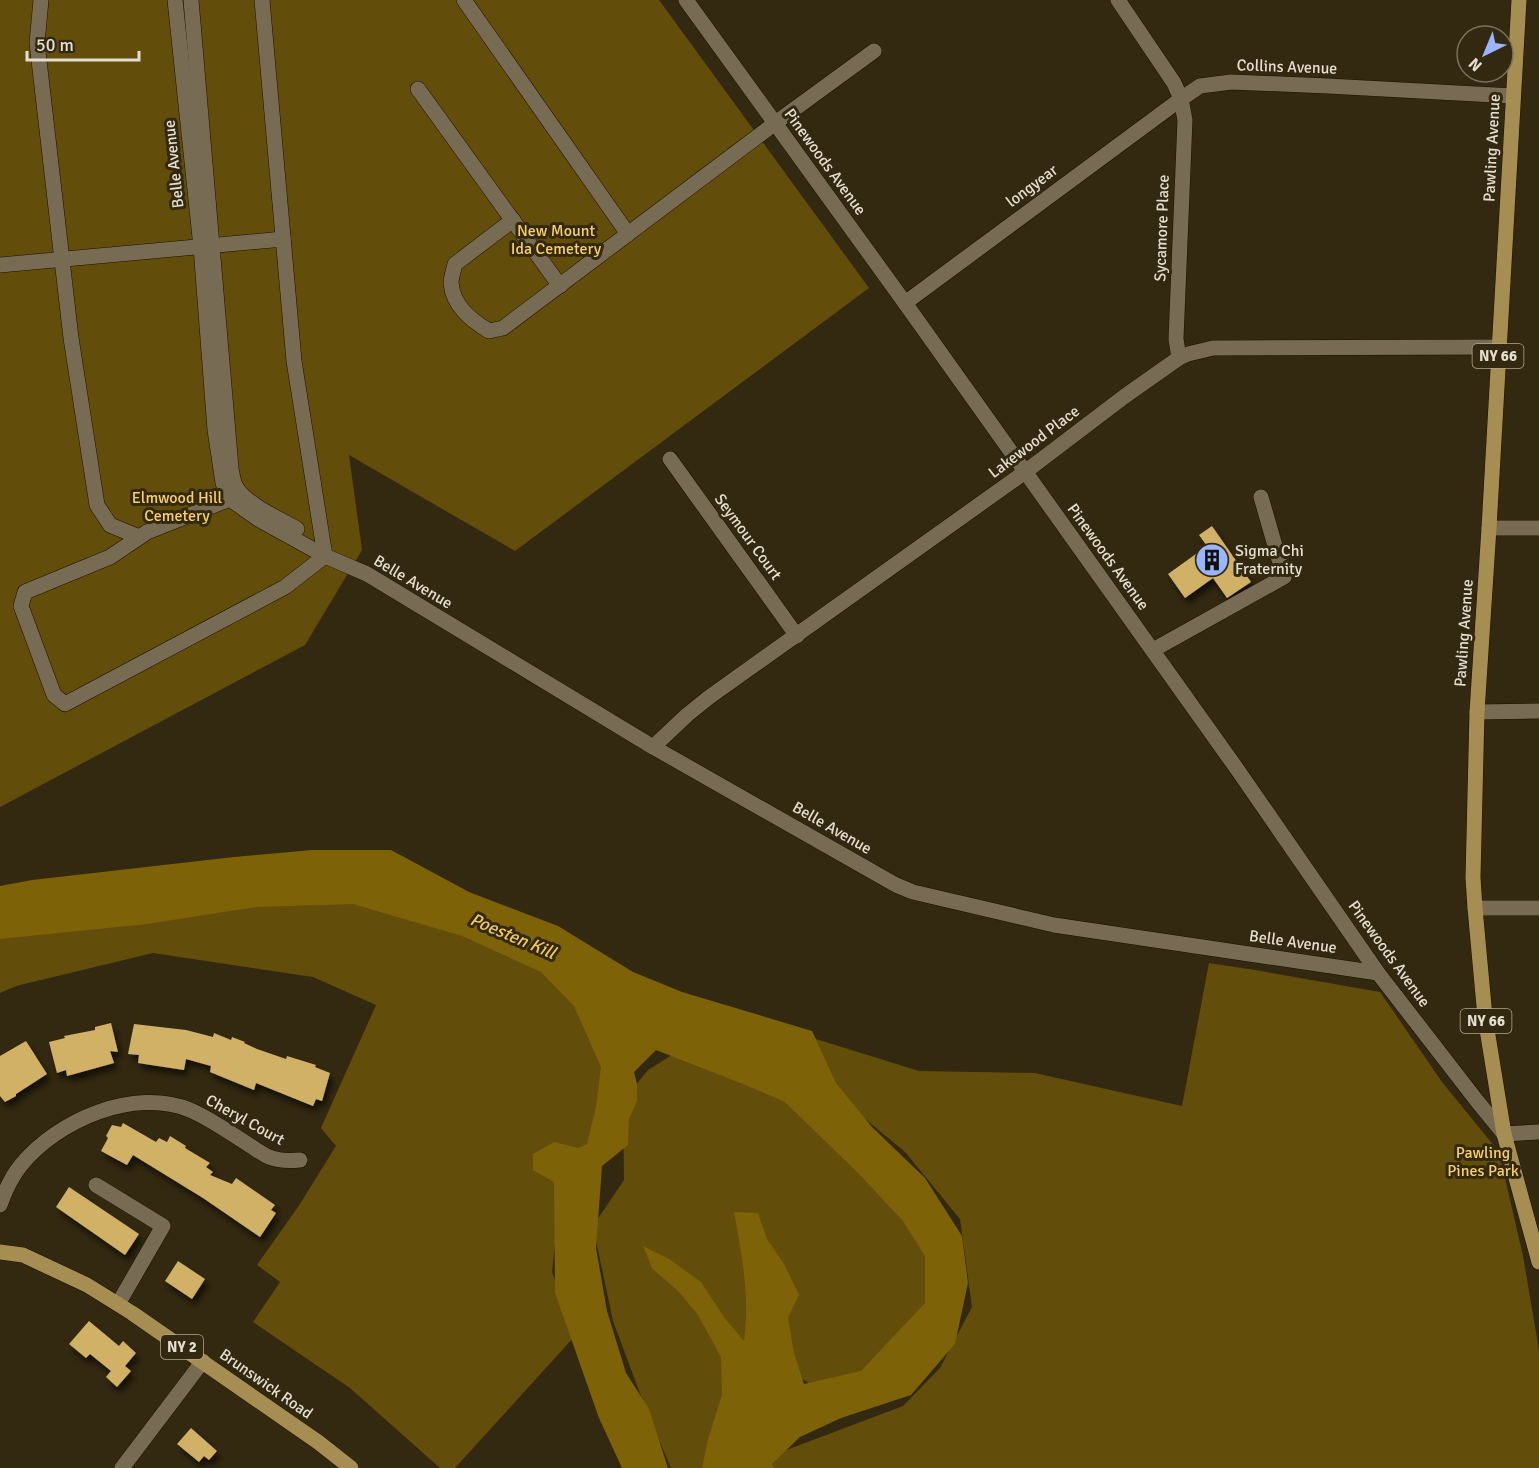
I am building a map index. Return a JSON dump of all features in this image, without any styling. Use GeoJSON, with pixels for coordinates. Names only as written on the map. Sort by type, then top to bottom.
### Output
{"type":"FeatureCollection","features":[{"type":"Feature","properties":{"kind":"main road","name":"Pawling Avenue"},"geometry":{"type":"LineString","coordinates":[[1519,0],[1477,712],[1473,878],[1485,1017],[1504,1134],[1539,1262]]}},
{"type":"Feature","properties":{"kind":"main road","name":"Brunswick Road"},"geometry":{"type":"LineString","coordinates":[[0,1252],[23,1256],[87,1285],[118,1304],[203,1361],[351,1468]]}},
{"type":"Feature","properties":{"kind":"street"},"geometry":{"type":"LineString","coordinates":[[41,0],[37,43],[71,338],[97,505],[110,525],[139,537]]}},
{"type":"Feature","properties":{"kind":"street","name":"Belle Avenue"},"geometry":{"type":"LineString","coordinates":[[175,0],[207,246],[233,493],[246,497],[304,533],[326,555],[367,574],[653,747],[896,885],[913,892],[1054,925],[1378,973]]}},
{"type":"Feature","properties":{"kind":"street","name":"Belle Avenue"},"geometry":{"type":"LineString","coordinates":[[191,0],[207,246]]}},
{"type":"Feature","properties":{"kind":"street"},"geometry":{"type":"LineString","coordinates":[[233,493],[147,532],[110,557],[25,592],[21,606],[54,695],[65,704],[285,587],[326,555],[294,361],[262,0]]}},
{"type":"Feature","properties":{"kind":"street"},"geometry":{"type":"LineString","coordinates":[[464,0],[628,234]]}},
{"type":"Feature","properties":{"kind":"street","name":"Pinewoods Avenue"},"geometry":{"type":"LineString","coordinates":[[686,0],[1238,769],[1378,973],[1504,1134]]}},
{"type":"Feature","properties":{"kind":"street"},"geometry":{"type":"LineString","coordinates":[[1118,0],[1174,83],[1180,99]]}},
{"type":"Feature","properties":{"kind":"street"},"geometry":{"type":"LineString","coordinates":[[513,220],[455,264],[451,282],[457,304],[472,321],[489,331],[503,328],[874,51]]}},
{"type":"Feature","properties":{"kind":"street","name":"Collins Avenue"},"geometry":{"type":"LineString","coordinates":[[1180,99],[1200,86],[1231,82],[1513,96]]}},
{"type":"Feature","properties":{"kind":"street"},"geometry":{"type":"LineString","coordinates":[[418,89],[560,286]]}},
{"type":"Feature","properties":{"kind":"street","name":"longyear"},"geometry":{"type":"LineString","coordinates":[[905,303],[1180,99]]}},
{"type":"Feature","properties":{"kind":"street","name":"Sycamore Place"},"geometry":{"type":"LineString","coordinates":[[1179,358],[1176,339],[1185,120],[1180,99]]}},
{"type":"Feature","properties":{"kind":"street"},"geometry":{"type":"LineString","coordinates":[[0,265],[284,239]]}},
{"type":"Feature","properties":{"kind":"street","name":"Lakewood Place"},"geometry":{"type":"LineString","coordinates":[[653,747],[708,698],[1025,472],[1179,358],[1213,348],[1498,347]]}},
{"type":"Feature","properties":{"kind":"street","name":"Seymour Court"},"geometry":{"type":"LineString","coordinates":[[670,459],[796,636]]}},
{"type":"Feature","properties":{"kind":"street"},"geometry":{"type":"LineString","coordinates":[[1153,650],[1284,577],[1261,497]]}},
{"type":"Feature","properties":{"kind":"street"},"geometry":{"type":"LineString","coordinates":[[1489,528],[1539,528]]}},
{"type":"Feature","properties":{"kind":"street"},"geometry":{"type":"LineString","coordinates":[[1477,712],[1539,711]]}},
{"type":"Feature","properties":{"kind":"street"},"geometry":{"type":"LineString","coordinates":[[1475,908],[1539,908]]}},
{"type":"Feature","properties":{"kind":"street","name":"Cheryl Court"},"geometry":{"type":"LineString","coordinates":[[0,1205],[22,1164],[50,1138],[70,1125],[100,1111],[136,1103],[158,1103],[187,1109],[204,1116],[269,1157],[285,1161],[300,1160]]}},
{"type":"Feature","properties":{"kind":"street"},"geometry":{"type":"LineString","coordinates":[[1504,1134],[1539,1132]]}},
{"type":"Feature","properties":{"kind":"street"},"geometry":{"type":"LineString","coordinates":[[96,1185],[163,1226],[118,1304]]}},
{"type":"Feature","properties":{"kind":"street"},"geometry":{"type":"LineString","coordinates":[[122,1468],[203,1361]]}},
{"type":"Feature","properties":{"kind":"green space"},"geometry":{"type":"Polygon","coordinates":[[[0,0],[659,0],[869,288],[515,551],[349,455],[362,550],[305,645],[0,807],[0,0]]]}},
{"type":"Feature","properties":{"kind":"green space"},"geometry":{"type":"Polygon","coordinates":[[[214,899],[362,903],[456,928],[542,968],[579,1003],[606,1065],[589,1145],[561,1185],[552,1272],[574,1337],[455,1468],[440,1468],[350,1388],[253,1322],[280,1282],[257,1265],[298,1207],[336,1146],[321,1128],[376,1005],[313,977],[153,953],[16,986],[0,993],[0,931],[214,899]]]}},
{"type":"Feature","properties":{"kind":"green space","name":"Pawling Pines Park"},"geometry":{"type":"Polygon","coordinates":[[[1209,963],[1380,992],[1442,1082],[1499,1152],[1523,1256],[1539,1350],[1539,1468],[764,1468],[760,1460],[903,1406],[940,1368],[972,1307],[960,1219],[905,1152],[821,1082],[726,1011],[919,1071],[1035,1073],[1182,1106],[1209,963]]]}},
{"type":"Feature","properties":{"kind":"green space"},"geometry":{"type":"Polygon","coordinates":[[[701,1037],[771,1073],[904,1212],[928,1258],[926,1308],[866,1374],[813,1386],[746,1341],[706,1468],[671,1468],[613,1321],[593,1226],[624,1180],[623,1101],[648,1070],[701,1037]]]}},
{"type":"Feature","properties":{"kind":"water","name":"Poesten Kill"},"geometry":{"type":"Polygon","coordinates":[[[312,850],[391,850],[469,892],[558,926],[633,972],[682,992],[812,1031],[836,1083],[872,1127],[925,1178],[962,1236],[968,1283],[955,1344],[911,1395],[841,1418],[800,1437],[772,1464],[774,1468],[702,1468],[708,1439],[722,1395],[721,1357],[698,1315],[679,1292],[652,1268],[643,1246],[669,1259],[701,1282],[724,1317],[744,1341],[746,1293],[734,1212],[758,1213],[767,1239],[784,1264],[799,1295],[788,1318],[794,1353],[804,1384],[861,1371],[925,1303],[925,1256],[903,1221],[858,1173],[785,1102],[656,1050],[634,1072],[637,1101],[629,1119],[628,1145],[602,1166],[596,1248],[607,1311],[626,1373],[649,1409],[668,1468],[622,1468],[599,1418],[555,1293],[554,1182],[533,1170],[533,1154],[554,1142],[578,1148],[587,1144],[596,1107],[601,1067],[574,1006],[541,972],[462,936],[353,904],[256,907],[147,924],[0,939],[0,886],[32,880],[312,850]]]}},
{"type":"Feature","properties":{"kind":"building","name":"Sigma Chi Fraternity"},"geometry":{"type":"Polygon","coordinates":[[[1212,526],[1251,582],[1227,598],[1213,578],[1185,598],[1168,574],[1207,546],[1199,535],[1212,526]]]}},
{"type":"Feature","properties":{"kind":"building"},"geometry":{"type":"Polygon","coordinates":[[[111,1023],[118,1052],[110,1051],[114,1063],[67,1076],[66,1070],[57,1073],[49,1042],[65,1038],[64,1036],[95,1030],[95,1027],[111,1023]]]}},
{"type":"Feature","properties":{"kind":"building"},"geometry":{"type":"Polygon","coordinates":[[[134,1024],[186,1030],[213,1037],[214,1033],[231,1040],[232,1037],[286,1059],[287,1056],[316,1065],[315,1067],[330,1073],[322,1101],[316,1099],[313,1106],[256,1083],[254,1090],[210,1072],[211,1066],[186,1059],[184,1070],[138,1063],[139,1055],[128,1054],[134,1024]]]}},
{"type":"Feature","properties":{"kind":"building"},"geometry":{"type":"Polygon","coordinates":[[[26,1041],[47,1074],[5,1102],[0,1096],[0,1056],[26,1041]]]}},
{"type":"Feature","properties":{"kind":"building"},"geometry":{"type":"Polygon","coordinates":[[[123,1123],[156,1142],[159,1138],[167,1142],[170,1136],[210,1163],[206,1167],[213,1172],[210,1175],[232,1184],[236,1178],[275,1205],[271,1210],[276,1213],[260,1237],[203,1198],[133,1155],[127,1165],[101,1151],[112,1125],[121,1127],[123,1123]]]}},
{"type":"Feature","properties":{"kind":"building"},"geometry":{"type":"Polygon","coordinates":[[[69,1187],[139,1234],[125,1255],[56,1207],[69,1187]]]}},
{"type":"Feature","properties":{"kind":"building"},"geometry":{"type":"Polygon","coordinates":[[[178,1261],[205,1279],[192,1299],[165,1281],[178,1261]]]}},
{"type":"Feature","properties":{"kind":"building"},"geometry":{"type":"Polygon","coordinates":[[[89,1321],[119,1346],[123,1341],[136,1353],[125,1366],[131,1371],[117,1387],[106,1377],[111,1371],[90,1354],[86,1358],[69,1344],[89,1321]]]}},
{"type":"Feature","properties":{"kind":"building"},"geometry":{"type":"Polygon","coordinates":[[[191,1428],[217,1451],[209,1460],[204,1456],[199,1462],[177,1444],[191,1428]]]}},
{"type":"Feature","properties":{"kind":"place","name":"Sigma Chi Fraternity"},"geometry":{"type":"Point","coordinates":[1212,560]}},
{"type":"Feature","properties":{"kind":"park label","name":"New Mount Ida Cemetery"},"geometry":{"type":"Point","coordinates":[556,240]}},
{"type":"Feature","properties":{"kind":"park label","name":"Elmwood Hill Cemetery"},"geometry":{"type":"Point","coordinates":[177,507]}}]}
